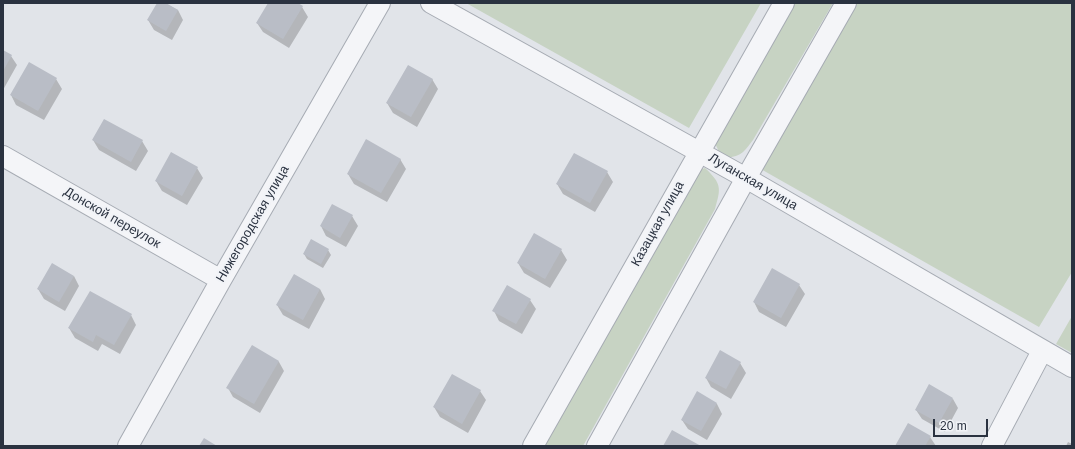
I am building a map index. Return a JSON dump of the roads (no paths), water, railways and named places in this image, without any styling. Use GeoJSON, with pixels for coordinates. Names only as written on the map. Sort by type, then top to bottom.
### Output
{"type":"FeatureCollection","features":[{"type":"Feature","properties":{"kind":"street","name":"Нижегородская улица"},"geometry":{"type":"LineString","coordinates":[[128,446],[221,280],[380,3]]}},
{"type":"Feature","properties":{"kind":"street","name":"Луганская улица"},"geometry":{"type":"LineString","coordinates":[[431,3],[699,151],[1072,367]]}},
{"type":"Feature","properties":{"kind":"street","name":"Казацкая улица"},"geometry":{"type":"LineString","coordinates":[[533,446],[784,3]]}},
{"type":"Feature","properties":{"kind":"street"},"geometry":{"type":"LineString","coordinates":[[597,446],[746,178],[846,3]]}},
{"type":"Feature","properties":{"kind":"street","name":"Донской переулок"},"geometry":{"type":"LineString","coordinates":[[3,156],[221,280]]}},
{"type":"Feature","properties":{"kind":"street"},"geometry":{"type":"LineString","coordinates":[[992,446],[1042,351]]}}]}
